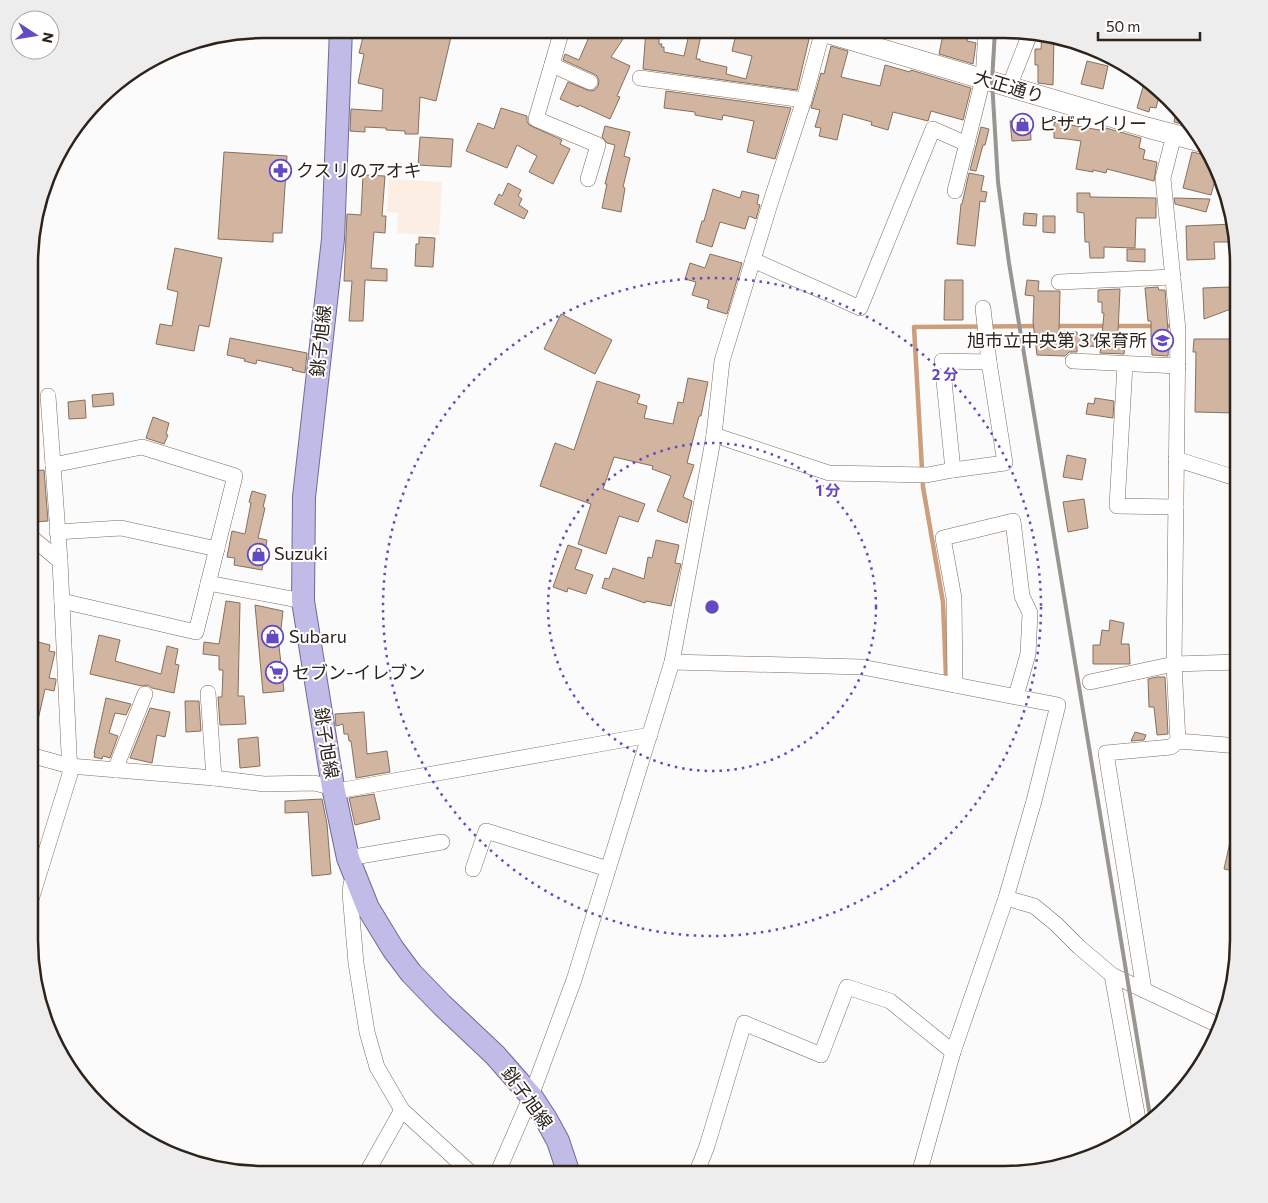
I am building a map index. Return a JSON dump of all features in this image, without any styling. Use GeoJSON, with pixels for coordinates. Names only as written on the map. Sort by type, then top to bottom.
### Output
{"type":"FeatureCollection","features":[{"type":"Feature","properties":{"kind":"main road","name":"銚子旭線"},"geometry":{"type":"LineString","coordinates":[[341,38],[333,239],[304,497],[303,601],[333,788],[351,868],[368,908],[393,949],[411,973],[442,1005],[496,1055],[531,1096],[558,1141],[567,1166]]}},
{"type":"Feature","properties":{"kind":"street"},"geometry":{"type":"LineString","coordinates":[[560,38],[536,119],[598,145],[588,179]]}},
{"type":"Feature","properties":{"kind":"street"},"geometry":{"type":"LineString","coordinates":[[500,1166],[531,1096],[574,980],[672,662],[714,435],[722,361],[804,100],[818,38]]}},
{"type":"Feature","properties":{"kind":"street","name":"大正通り"},"geometry":{"type":"LineString","coordinates":[[844,38],[1193,139]]}},
{"type":"Feature","properties":{"kind":"street"},"geometry":{"type":"LineString","coordinates":[[955,191],[983,79],[986,38]]}},
{"type":"Feature","properties":{"kind":"street"},"geometry":{"type":"LineString","coordinates":[[1009,87],[1028,39]]}},
{"type":"Feature","properties":{"kind":"street"},"geometry":{"type":"LineString","coordinates":[[552,65],[590,82]]}},
{"type":"Feature","properties":{"kind":"street"},"geometry":{"type":"LineString","coordinates":[[640,78],[804,100]]}},
{"type":"Feature","properties":{"kind":"street"},"geometry":{"type":"LineString","coordinates":[[753,260],[860,308],[933,129],[967,144]]}},
{"type":"Feature","properties":{"kind":"street"},"geometry":{"type":"LineString","coordinates":[[1174,134],[1163,178],[1178,330],[1174,664],[1178,741]]}},
{"type":"Feature","properties":{"kind":"street"},"geometry":{"type":"LineString","coordinates":[[1059,282],[1173,277]]}},
{"type":"Feature","properties":{"kind":"street"},"geometry":{"type":"LineString","coordinates":[[714,435],[829,473],[927,475],[1005,463],[989,362],[983,308]]}},
{"type":"Feature","properties":{"kind":"street"},"geometry":{"type":"LineString","coordinates":[[953,470],[942,361],[989,362]]}},
{"type":"Feature","properties":{"kind":"street"},"geometry":{"type":"LineString","coordinates":[[1073,361],[1178,366]]}},
{"type":"Feature","properties":{"kind":"street"},"geometry":{"type":"LineString","coordinates":[[1125,364],[1117,506],[1176,507]]}},
{"type":"Feature","properties":{"kind":"street"},"geometry":{"type":"LineString","coordinates":[[38,877],[70,774],[60,561],[48,396]]}},
{"type":"Feature","properties":{"kind":"street"},"geometry":{"type":"LineString","coordinates":[[53,466],[142,447],[235,476],[196,632],[62,601]]}},
{"type":"Feature","properties":{"kind":"street"},"geometry":{"type":"LineString","coordinates":[[1176,458],[1230,476]]}},
{"type":"Feature","properties":{"kind":"street"},"geometry":{"type":"LineString","coordinates":[[955,684],[954,598],[943,538],[1013,521],[1022,596],[1030,613],[1028,654],[1016,696]]}},
{"type":"Feature","properties":{"kind":"street"},"geometry":{"type":"LineString","coordinates":[[57,532],[121,528],[217,549]]}},
{"type":"Feature","properties":{"kind":"street"},"geometry":{"type":"LineString","coordinates":[[38,541],[60,561]]}},
{"type":"Feature","properties":{"kind":"street"},"geometry":{"type":"LineString","coordinates":[[208,583],[303,601]]}},
{"type":"Feature","properties":{"kind":"street"},"geometry":{"type":"LineString","coordinates":[[672,662],[862,667],[1058,705],[1034,801],[1006,898],[953,1052],[921,1166]]}},
{"type":"Feature","properties":{"kind":"street"},"geometry":{"type":"LineString","coordinates":[[1090,682],[1174,664],[1230,662]]}},
{"type":"Feature","properties":{"kind":"street"},"geometry":{"type":"LineString","coordinates":[[208,693],[214,778]]}},
{"type":"Feature","properties":{"kind":"street"},"geometry":{"type":"LineString","coordinates":[[115,770],[145,694]]}},
{"type":"Feature","properties":{"kind":"street"},"geometry":{"type":"LineString","coordinates":[[38,757],[70,766],[264,784],[314,783],[343,790],[650,735]]}},
{"type":"Feature","properties":{"kind":"street"},"geometry":{"type":"LineString","coordinates":[[1144,990],[1106,753],[1171,747],[1178,741],[1230,745]]}},
{"type":"Feature","properties":{"kind":"street"},"geometry":{"type":"LineString","coordinates":[[473,869],[486,831],[608,869]]}},
{"type":"Feature","properties":{"kind":"street"},"geometry":{"type":"LineString","coordinates":[[442,842],[351,868],[350,893],[356,963],[367,1032],[377,1067],[402,1110],[463,1166]]}},
{"type":"Feature","properties":{"kind":"street"},"geometry":{"type":"LineString","coordinates":[[1006,898],[1034,906],[1112,975],[1214,1023]]}},
{"type":"Feature","properties":{"kind":"street"},"geometry":{"type":"LineString","coordinates":[[1112,975],[1138,1121]]}},
{"type":"Feature","properties":{"kind":"street"},"geometry":{"type":"LineString","coordinates":[[699,1166],[707,1146],[744,1023],[821,1055],[847,987],[890,1001],[953,1052]]}},
{"type":"Feature","properties":{"kind":"street"},"geometry":{"type":"LineString","coordinates":[[370,1166],[402,1110]]}},
{"type":"Feature","properties":{"kind":"shaded area"},"geometry":{"type":"Polygon","coordinates":[[[389,179],[442,182],[439,235],[397,233],[398,213],[387,212],[389,179]]]}},
{"type":"Feature","properties":{"kind":"building"},"geometry":{"type":"Polygon","coordinates":[[[363,38],[451,38],[436,101],[420,97],[418,134],[405,134],[405,131],[386,130],[386,128],[365,127],[365,132],[350,131],[351,109],[382,111],[383,89],[358,83],[364,54],[359,53],[363,38]]]}},
{"type":"Feature","properties":{"kind":"building"},"geometry":{"type":"Polygon","coordinates":[[[589,38],[624,38],[611,57],[630,66],[617,96],[620,97],[610,119],[560,99],[568,82],[590,91],[595,90],[598,86],[597,76],[563,60],[565,54],[579,60],[589,38]]]}},
{"type":"Feature","properties":{"kind":"building"},"geometry":{"type":"Polygon","coordinates":[[[645,38],[659,38],[659,44],[662,44],[661,47],[664,47],[664,52],[684,56],[688,38],[700,38],[696,59],[727,67],[726,74],[746,79],[752,56],[732,51],[735,38],[809,39],[797,90],[643,69],[645,38]]]}},
{"type":"Feature","properties":{"kind":"building"},"geometry":{"type":"Polygon","coordinates":[[[942,38],[967,38],[967,41],[976,43],[973,64],[939,54],[942,38]]]}},
{"type":"Feature","properties":{"kind":"building"},"geometry":{"type":"Polygon","coordinates":[[[1042,41],[1054,43],[1053,85],[1038,83],[1038,65],[1035,65],[1035,49],[1041,49],[1042,41]]]}},
{"type":"Feature","properties":{"kind":"building"},"geometry":{"type":"Polygon","coordinates":[[[831,46],[848,51],[841,77],[880,86],[885,65],[910,72],[911,70],[971,88],[963,120],[931,111],[928,121],[893,112],[888,130],[871,125],[872,122],[843,114],[837,140],[819,136],[821,128],[815,127],[820,110],[811,108],[821,73],[824,74],[831,46]]]}},
{"type":"Feature","properties":{"kind":"building"},"geometry":{"type":"Polygon","coordinates":[[[1087,61],[1108,66],[1103,89],[1081,84],[1087,61]]]}},
{"type":"Feature","properties":{"kind":"building"},"geometry":{"type":"Polygon","coordinates":[[[1144,85],[1159,98],[1156,108],[1150,107],[1149,112],[1137,108],[1144,85]]]}},
{"type":"Feature","properties":{"kind":"building"},"geometry":{"type":"Polygon","coordinates":[[[666,91],[791,108],[775,159],[747,152],[754,121],[723,115],[722,120],[695,115],[695,112],[664,108],[666,91]]]}},
{"type":"Feature","properties":{"kind":"building"},"geometry":{"type":"Polygon","coordinates":[[[501,108],[527,116],[529,125],[562,140],[560,144],[570,149],[553,184],[529,172],[537,156],[517,145],[507,168],[466,151],[478,123],[494,129],[501,108]]]}},
{"type":"Feature","properties":{"kind":"building"},"geometry":{"type":"Polygon","coordinates":[[[1176,115],[1183,124],[1174,122],[1176,115]]]}},
{"type":"Feature","properties":{"kind":"building"},"geometry":{"type":"Polygon","coordinates":[[[1030,120],[1031,140],[1012,141],[1010,121],[1030,120]]]}},
{"type":"Feature","properties":{"kind":"building"},"geometry":{"type":"Polygon","coordinates":[[[1054,122],[1105,131],[1106,128],[1141,138],[1139,148],[1145,150],[1143,159],[1157,162],[1154,181],[1107,169],[1106,173],[1076,169],[1081,141],[1054,138],[1054,122]]]}},
{"type":"Feature","properties":{"kind":"building"},"geometry":{"type":"Polygon","coordinates":[[[605,126],[630,132],[624,156],[630,158],[623,187],[625,188],[621,212],[602,208],[607,184],[605,184],[615,145],[607,143],[602,137],[605,126]]]}},
{"type":"Feature","properties":{"kind":"building"},"geometry":{"type":"Polygon","coordinates":[[[981,127],[989,129],[985,145],[983,145],[976,171],[970,170],[981,127]]]}},
{"type":"Feature","properties":{"kind":"building"},"geometry":{"type":"Polygon","coordinates":[[[420,137],[453,139],[451,167],[418,165],[420,137]]]}},
{"type":"Feature","properties":{"kind":"building"},"geometry":{"type":"Polygon","coordinates":[[[224,152],[287,156],[282,233],[273,233],[273,242],[218,239],[224,152]]]}},
{"type":"Feature","properties":{"kind":"building"},"geometry":{"type":"Polygon","coordinates":[[[1192,152],[1202,154],[1216,185],[1214,184],[1211,195],[1183,188],[1192,152]]]}},
{"type":"Feature","properties":{"kind":"building"},"geometry":{"type":"Polygon","coordinates":[[[969,173],[984,176],[981,191],[987,192],[985,202],[980,201],[975,246],[957,244],[961,204],[969,173]]]}},
{"type":"Feature","properties":{"kind":"building"},"geometry":{"type":"Polygon","coordinates":[[[363,175],[385,176],[382,216],[386,216],[385,233],[374,232],[371,268],[387,269],[387,281],[365,280],[363,321],[349,321],[352,281],[344,281],[347,214],[361,215],[363,175]]]}},
{"type":"Feature","properties":{"kind":"building"},"geometry":{"type":"Polygon","coordinates":[[[508,183],[521,190],[518,196],[522,199],[519,205],[528,211],[524,219],[494,204],[499,194],[502,196],[508,183]]]}},
{"type":"Feature","properties":{"kind":"building"},"geometry":{"type":"Polygon","coordinates":[[[713,189],[740,198],[742,191],[759,195],[757,204],[760,205],[756,219],[749,216],[745,229],[720,222],[712,247],[696,242],[713,189]]]}},
{"type":"Feature","properties":{"kind":"building"},"geometry":{"type":"Polygon","coordinates":[[[1077,193],[1090,193],[1090,197],[1156,198],[1156,218],[1136,218],[1135,248],[1104,247],[1104,258],[1090,258],[1089,242],[1085,242],[1084,213],[1077,212],[1077,193]]]}},
{"type":"Feature","properties":{"kind":"building"},"geometry":{"type":"Polygon","coordinates":[[[1174,198],[1210,199],[1206,212],[1175,204],[1174,198]]]}},
{"type":"Feature","properties":{"kind":"building"},"geometry":{"type":"Polygon","coordinates":[[[1024,213],[1037,214],[1036,226],[1023,225],[1024,213]]]}},
{"type":"Feature","properties":{"kind":"building"},"geometry":{"type":"Polygon","coordinates":[[[1043,216],[1055,216],[1055,233],[1043,232],[1043,216]]]}},
{"type":"Feature","properties":{"kind":"building"},"geometry":{"type":"Polygon","coordinates":[[[1227,224],[1230,242],[1214,242],[1215,259],[1187,260],[1186,226],[1227,224]]]}},
{"type":"Feature","properties":{"kind":"building"},"geometry":{"type":"Polygon","coordinates":[[[419,237],[435,238],[433,267],[415,266],[416,244],[419,244],[419,237]]]}},
{"type":"Feature","properties":{"kind":"building"},"geometry":{"type":"Polygon","coordinates":[[[175,248],[222,258],[209,327],[199,325],[194,351],[156,344],[160,324],[172,326],[178,292],[167,289],[175,248]]]}},
{"type":"Feature","properties":{"kind":"building"},"geometry":{"type":"Polygon","coordinates":[[[1127,249],[1145,249],[1145,262],[1127,261],[1127,249]]]}},
{"type":"Feature","properties":{"kind":"building"},"geometry":{"type":"Polygon","coordinates":[[[710,254],[742,263],[727,314],[707,308],[709,300],[692,295],[696,282],[685,279],[690,263],[705,268],[710,254]]]}},
{"type":"Feature","properties":{"kind":"building"},"geometry":{"type":"Polygon","coordinates":[[[945,280],[963,280],[963,320],[944,320],[945,280]]]}},
{"type":"Feature","properties":{"kind":"building"},"geometry":{"type":"Polygon","coordinates":[[[1027,280],[1039,281],[1038,291],[1060,291],[1059,331],[1077,332],[1077,335],[1102,335],[1104,313],[1102,313],[1102,302],[1098,302],[1098,290],[1120,289],[1118,332],[1126,333],[1124,354],[1100,353],[1101,347],[1077,345],[1077,352],[1069,352],[1065,356],[1037,355],[1033,322],[1034,296],[1025,295],[1027,280]]]}},
{"type":"Feature","properties":{"kind":"building"},"geometry":{"type":"Polygon","coordinates":[[[1158,287],[1159,290],[1165,290],[1168,331],[1151,337],[1151,321],[1148,321],[1145,288],[1158,287]]]}},
{"type":"Feature","properties":{"kind":"building"},"geometry":{"type":"Polygon","coordinates":[[[1230,287],[1230,309],[1204,319],[1203,288],[1230,287]]]}},
{"type":"Feature","properties":{"kind":"building"},"geometry":{"type":"Polygon","coordinates":[[[561,314],[612,340],[595,374],[544,349],[561,314]]]}},
{"type":"Feature","properties":{"kind":"building"},"geometry":{"type":"Polygon","coordinates":[[[230,338],[307,353],[305,373],[292,370],[293,368],[257,360],[256,364],[244,361],[245,359],[227,355],[230,338]]]}},
{"type":"Feature","properties":{"kind":"building"},"geometry":{"type":"Polygon","coordinates":[[[1151,338],[1169,339],[1168,356],[1152,355],[1151,338]]]}},
{"type":"Feature","properties":{"kind":"building"},"geometry":{"type":"Polygon","coordinates":[[[1194,339],[1230,339],[1230,413],[1195,412],[1196,352],[1193,352],[1194,339]]]}},
{"type":"Feature","properties":{"kind":"building"},"geometry":{"type":"Polygon","coordinates":[[[688,378],[708,382],[701,416],[699,416],[687,463],[694,465],[683,497],[692,501],[687,523],[657,511],[671,476],[652,469],[653,466],[614,457],[603,489],[645,504],[638,522],[619,516],[606,554],[578,544],[591,504],[540,486],[555,443],[574,450],[597,381],[640,395],[637,403],[647,406],[644,418],[673,424],[678,402],[683,403],[688,378]]]}},
{"type":"Feature","properties":{"kind":"building"},"geometry":{"type":"Polygon","coordinates":[[[113,393],[114,405],[93,407],[92,395],[113,393]]]}},
{"type":"Feature","properties":{"kind":"building"},"geometry":{"type":"Polygon","coordinates":[[[1095,398],[1114,401],[1113,418],[1086,414],[1088,403],[1094,404],[1095,398]]]}},
{"type":"Feature","properties":{"kind":"building"},"geometry":{"type":"Polygon","coordinates":[[[85,400],[86,418],[69,419],[68,402],[85,400]]]}},
{"type":"Feature","properties":{"kind":"building"},"geometry":{"type":"Polygon","coordinates":[[[153,417],[169,423],[166,434],[168,435],[164,444],[146,438],[153,417]]]}},
{"type":"Feature","properties":{"kind":"building"},"geometry":{"type":"Polygon","coordinates":[[[1067,455],[1086,459],[1082,480],[1063,477],[1067,455]]]}},
{"type":"Feature","properties":{"kind":"building"},"geometry":{"type":"Polygon","coordinates":[[[38,470],[44,470],[48,521],[38,522],[38,470]]]}},
{"type":"Feature","properties":{"kind":"building"},"geometry":{"type":"Polygon","coordinates":[[[252,491],[266,495],[258,538],[267,540],[262,570],[234,565],[235,558],[227,557],[232,531],[245,534],[252,491]]]}},
{"type":"Feature","properties":{"kind":"building"},"geometry":{"type":"Polygon","coordinates":[[[1084,499],[1088,528],[1068,532],[1063,502],[1084,499]]]}},
{"type":"Feature","properties":{"kind":"building"},"geometry":{"type":"Polygon","coordinates":[[[656,540],[679,545],[675,563],[681,564],[671,606],[646,601],[645,603],[602,588],[605,578],[609,579],[613,568],[644,579],[648,557],[652,558],[656,540]]]}},
{"type":"Feature","properties":{"kind":"building"},"geometry":{"type":"Polygon","coordinates":[[[568,545],[582,550],[575,569],[593,575],[586,594],[568,588],[567,592],[553,587],[568,545]]]}},
{"type":"Feature","properties":{"kind":"building"},"geometry":{"type":"Polygon","coordinates":[[[226,601],[240,603],[238,696],[244,696],[246,724],[220,725],[218,697],[222,697],[223,670],[219,670],[219,656],[203,654],[204,642],[219,644],[226,601]]]}},
{"type":"Feature","properties":{"kind":"building"},"geometry":{"type":"Polygon","coordinates":[[[255,605],[283,611],[279,646],[284,691],[263,693],[255,605]]]}},
{"type":"Feature","properties":{"kind":"building"},"geometry":{"type":"Polygon","coordinates":[[[1110,620],[1124,623],[1121,644],[1129,644],[1130,664],[1093,664],[1093,645],[1100,645],[1102,630],[1109,631],[1110,620]]]}},
{"type":"Feature","properties":{"kind":"building"},"geometry":{"type":"Polygon","coordinates":[[[99,635],[120,640],[115,661],[161,674],[167,646],[178,649],[175,664],[179,665],[174,693],[152,688],[148,685],[142,686],[90,674],[99,635]]]}},
{"type":"Feature","properties":{"kind":"building"},"geometry":{"type":"Polygon","coordinates":[[[38,642],[50,645],[49,651],[55,652],[49,678],[56,679],[54,691],[45,689],[38,720],[38,642]]]}},
{"type":"Feature","properties":{"kind":"building"},"geometry":{"type":"Polygon","coordinates":[[[1165,677],[1168,734],[1157,735],[1154,707],[1149,707],[1148,679],[1165,677]]]}},
{"type":"Feature","properties":{"kind":"building"},"geometry":{"type":"Polygon","coordinates":[[[106,698],[131,704],[126,715],[115,713],[109,733],[118,736],[110,758],[103,756],[102,759],[94,757],[94,753],[106,698]]]}},
{"type":"Feature","properties":{"kind":"building"},"geometry":{"type":"Polygon","coordinates":[[[185,701],[199,701],[201,731],[186,732],[185,701]]]}},
{"type":"Feature","properties":{"kind":"building"},"geometry":{"type":"Polygon","coordinates":[[[150,708],[170,712],[165,737],[157,735],[152,763],[130,758],[150,708]]]}},
{"type":"Feature","properties":{"kind":"building"},"geometry":{"type":"Polygon","coordinates":[[[364,712],[367,754],[387,751],[390,772],[356,778],[351,741],[349,741],[348,734],[344,734],[343,724],[336,726],[335,714],[364,712]]]}},
{"type":"Feature","properties":{"kind":"building"},"geometry":{"type":"Polygon","coordinates":[[[1135,732],[1146,735],[1144,740],[1131,741],[1135,732]]]}},
{"type":"Feature","properties":{"kind":"building"},"geometry":{"type":"Polygon","coordinates":[[[258,737],[260,766],[240,768],[238,739],[258,737]]]}},
{"type":"Feature","properties":{"kind":"building"},"geometry":{"type":"Polygon","coordinates":[[[374,794],[380,819],[355,825],[349,798],[374,794]]]}},
{"type":"Feature","properties":{"kind":"building"},"geometry":{"type":"Polygon","coordinates":[[[322,799],[327,824],[331,874],[312,876],[308,812],[285,813],[285,801],[322,799]]]}},
{"type":"Feature","properties":{"kind":"building"},"geometry":{"type":"Polygon","coordinates":[[[1230,842],[1230,870],[1224,869],[1230,842]]]}},
{"type":"Feature","properties":{"kind":"waterway"},"geometry":{"type":"LineString","coordinates":[[946,677],[943,602],[923,487],[914,327],[1039,326]]}},
{"type":"Feature","properties":{"kind":"waterway"},"geometry":{"type":"LineString","coordinates":[[1055,326],[1107,326]]}},
{"type":"Feature","properties":{"kind":"waterway"},"geometry":{"type":"LineString","coordinates":[[1115,326],[1168,326]]}},
{"type":"Feature","properties":{"kind":"railway"},"geometry":{"type":"LineString","coordinates":[[995,38],[992,81],[998,182],[1009,263],[1150,1113]]}},
{"type":"Feature","properties":{"kind":"place","name":"ピザウイリー"},"geometry":{"type":"Point","coordinates":[1023,124]}},
{"type":"Feature","properties":{"kind":"place","name":"クスリのアオキ"},"geometry":{"type":"Point","coordinates":[280,171]}},
{"type":"Feature","properties":{"kind":"place","name":"旭市立中央第３保育所"},"geometry":{"type":"Point","coordinates":[1163,341]}},
{"type":"Feature","properties":{"kind":"place","name":"Suzuki"},"geometry":{"type":"Point","coordinates":[258,554]}},
{"type":"Feature","properties":{"kind":"place","name":"Subaru"},"geometry":{"type":"Point","coordinates":[273,637]}},
{"type":"Feature","properties":{"kind":"place","name":"セブン-イレブン"},"geometry":{"type":"Point","coordinates":[276,673]}}]}
